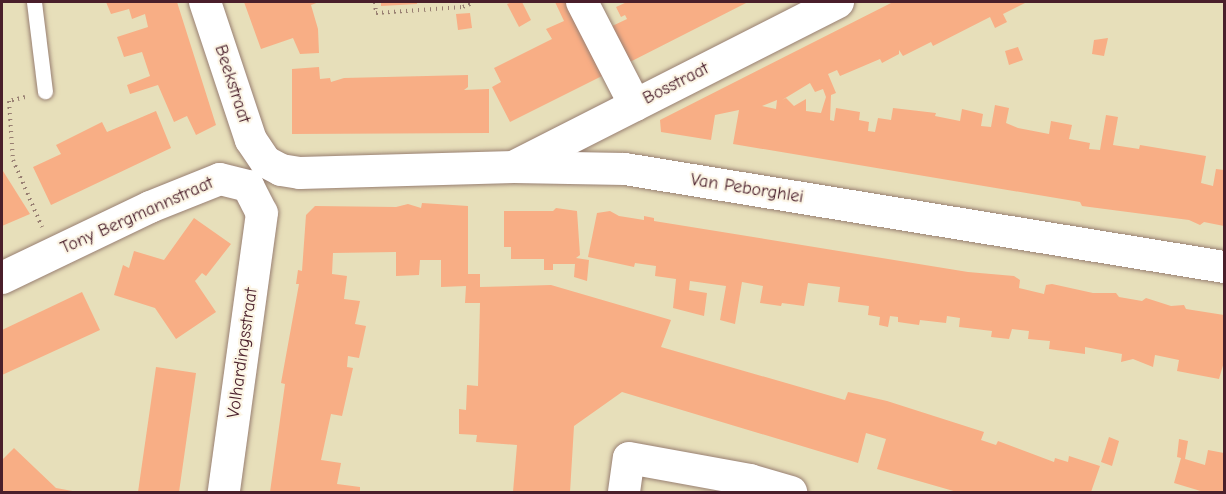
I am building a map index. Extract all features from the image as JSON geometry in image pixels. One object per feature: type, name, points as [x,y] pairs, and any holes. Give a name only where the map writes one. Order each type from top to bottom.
[{"type":"street","name":"Beekstraat","points":[[206,2],[250,140],[266,162]]},
{"type":"street","points":[[582,2],[635,105]]},
{"type":"street","name":"Bosstraat","points":[[514,167],[838,2]]},
{"type":"street","name":"Van Peborghlei","points":[[266,162],[281,170],[300,173],[514,167],[625,169],[1224,267]]},
{"type":"street","name":"Tony Bergmannstraat","points":[[2,278],[220,179],[248,186],[262,213]]},
{"type":"street","name":"Volhardingsstraat","points":[[224,492],[262,213]]},
{"type":"street","points":[[624,492],[629,458],[750,480],[791,492]]},
{"type":"lane","points":[[34,2],[45,91]]},
{"type":"path","points":[[375,2],[376,13],[463,7],[474,2]]},
{"type":"path","points":[[45,91],[9,101],[13,160],[53,253]]},
{"type":"building","points":[[106,2],[177,2],[216,125],[196,135],[187,116],[174,122],[158,85],[130,94],[127,85],[150,76],[142,52],[124,57],[117,37],[148,27],[145,14],[132,19],[129,9],[111,14]]},
{"type":"building","points":[[244,2],[319,2],[311,5],[318,29],[319,53],[300,54],[293,38],[261,49]]},
{"type":"building","points":[[381,2],[417,2],[417,4],[381,6]]},
{"type":"building","points":[[522,2],[531,20],[519,27],[507,4]]},
{"type":"building","points":[[555,2],[569,2],[606,74],[510,122],[492,87],[501,82],[494,68],[552,39],[546,29],[564,21]]},
{"type":"building","points":[[627,2],[748,2],[624,65],[606,29],[627,19],[625,15],[621,17],[616,7]]},
{"type":"building","points":[[893,2],[1027,2],[1003,14],[1007,22],[995,28],[990,17],[933,46],[931,42],[903,56],[899,50],[899,54],[882,63],[880,59],[840,76],[837,70],[828,74],[836,93],[831,95],[830,120],[834,121],[836,108],[860,112],[859,120],[869,122],[868,131],[875,132],[878,118],[891,120],[893,108],[936,113],[935,116],[960,121],[962,109],[983,114],[981,126],[991,127],[995,105],[1009,108],[1006,123],[1018,128],[1049,134],[1051,121],[1072,125],[1069,139],[1090,143],[1089,149],[1100,150],[1106,115],[1118,117],[1113,145],[1139,149],[1140,145],[1206,156],[1201,183],[1213,186],[1216,169],[1224,170],[1224,226],[1204,222],[1200,225],[1189,220],[1082,206],[1080,202],[733,144],[739,110],[715,115],[711,140],[661,132],[660,120]],"holes":[[[810,83],[815,92],[823,89],[826,97],[821,113],[806,111],[806,99],[794,106],[786,98],[782,100]],[[777,100],[776,109],[762,106]]]},
{"type":"building","points":[[470,13],[472,28],[458,30],[456,14]]},
{"type":"building","points":[[1108,38],[1104,56],[1092,54],[1094,40]]},
{"type":"building","points":[[1018,47],[1023,60],[1009,65],[1005,51]]},
{"type":"building","points":[[319,67],[320,79],[330,78],[331,82],[344,78],[468,75],[468,87],[464,90],[489,89],[489,133],[292,134],[292,69]]},
{"type":"building","points":[[156,111],[171,148],[51,205],[33,167],[61,154],[56,145],[102,122],[107,132]]},
{"type":"building","points":[[2,172],[30,214],[2,226]]},
{"type":"building","points":[[422,203],[468,206],[468,274],[480,274],[480,287],[551,285],[671,320],[661,347],[845,400],[848,392],[887,401],[984,432],[981,440],[996,445],[998,441],[1054,462],[1055,458],[1068,462],[1069,456],[1100,466],[1091,492],[957,492],[877,469],[886,439],[866,433],[858,463],[622,392],[574,426],[570,492],[513,492],[517,445],[476,442],[477,435],[459,434],[459,409],[466,410],[467,385],[478,386],[480,303],[465,303],[466,286],[441,287],[441,260],[420,260],[419,275],[396,276],[396,252],[333,253],[332,274],[347,276],[344,299],[360,301],[355,324],[366,326],[359,358],[348,356],[347,367],[353,368],[342,416],[331,414],[321,460],[341,463],[337,484],[360,487],[360,492],[270,492],[285,384],[281,383],[299,284],[296,284],[298,270],[302,271],[306,215],[315,206],[396,207],[408,204],[421,208]]},
{"type":"building","points":[[556,208],[577,211],[580,255],[576,258],[589,260],[587,281],[574,277],[575,264],[553,264],[553,270],[544,270],[544,259],[511,259],[511,247],[504,247],[504,211],[553,211]]},
{"type":"building","points":[[610,211],[619,216],[644,220],[644,216],[654,218],[654,221],[968,272],[1014,276],[1020,280],[1019,288],[1044,294],[1046,285],[1052,284],[1093,293],[1116,293],[1119,297],[1142,301],[1146,298],[1171,306],[1184,305],[1186,309],[1224,315],[1224,362],[1219,379],[1177,371],[1179,360],[1155,355],[1153,367],[1133,359],[1121,362],[1122,354],[1085,347],[1085,354],[1049,349],[1050,341],[1028,339],[1029,331],[1012,329],[1009,339],[991,337],[992,331],[959,327],[960,318],[947,316],[946,323],[920,320],[919,325],[898,322],[898,317],[890,316],[888,327],[879,325],[880,317],[868,315],[869,306],[838,302],[840,287],[808,283],[804,306],[782,303],[781,306],[760,303],[763,286],[742,282],[735,324],[720,320],[726,286],[690,281],[689,290],[707,293],[704,316],[673,308],[676,279],[655,276],[656,266],[635,263],[634,267],[588,257],[597,213]]},
{"type":"building","points":[[194,218],[231,244],[206,276],[202,273],[195,281],[216,312],[176,339],[155,308],[114,295],[123,265],[129,268],[134,251],[164,260]]},
{"type":"building","points":[[82,292],[100,330],[2,375],[2,330]]},
{"type":"building","points":[[156,367],[196,373],[179,492],[138,492]]},
{"type":"building","points":[[1109,437],[1119,441],[1112,466],[1101,462]]},
{"type":"building","points":[[1179,439],[1188,441],[1185,459],[1205,465],[1208,450],[1224,453],[1224,492],[1204,492],[1174,483],[1181,458],[1177,457]]},
{"type":"building","points":[[14,448],[56,488],[78,492],[2,492],[2,460]]}]
